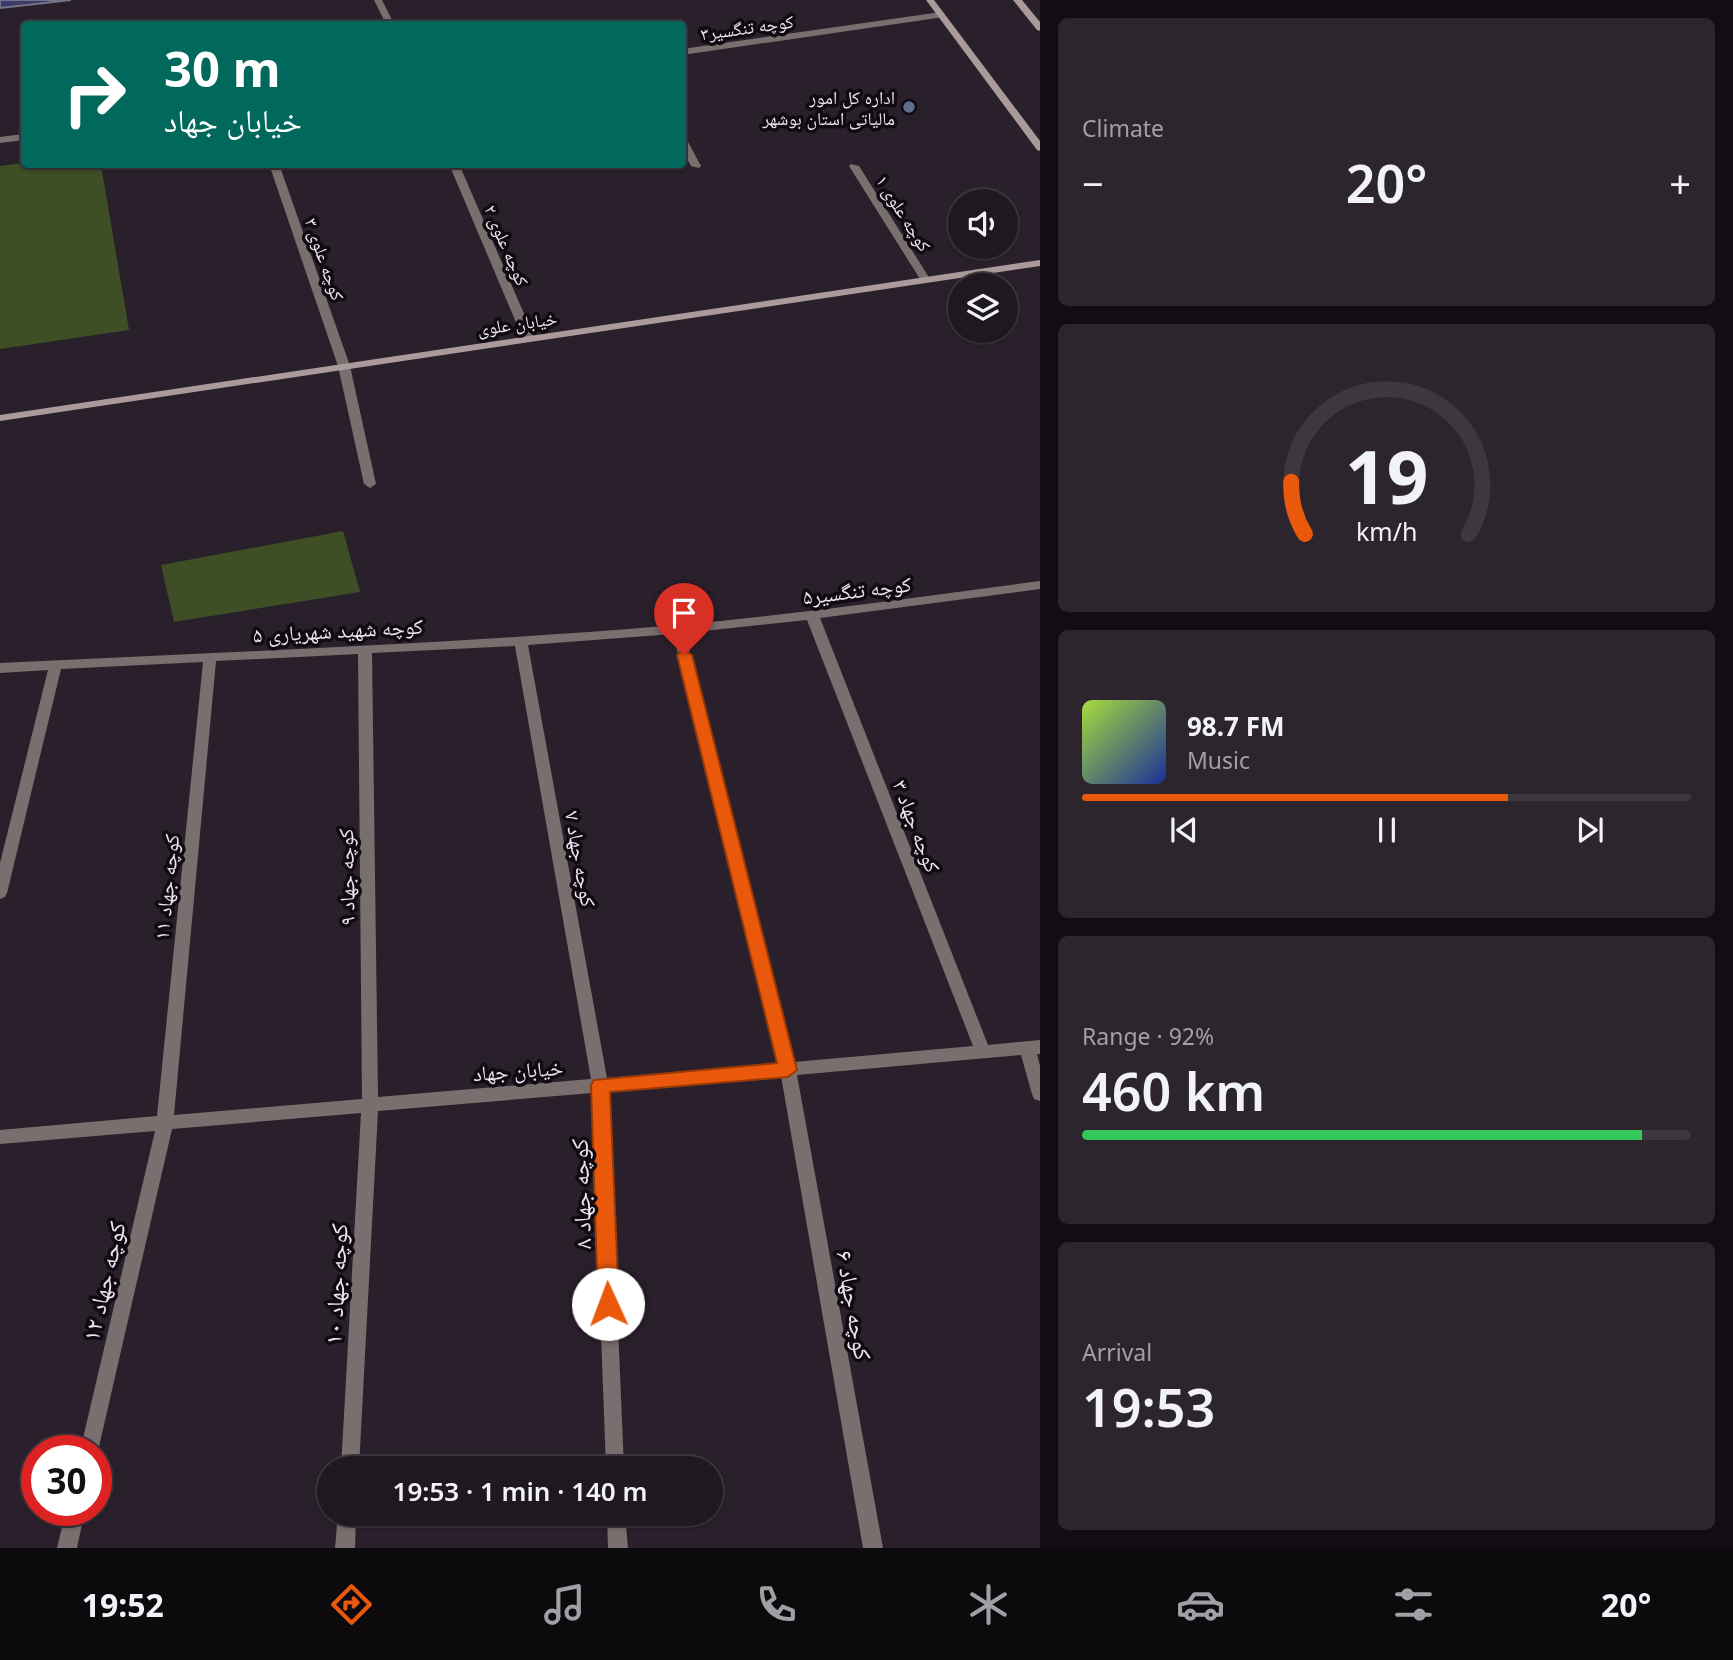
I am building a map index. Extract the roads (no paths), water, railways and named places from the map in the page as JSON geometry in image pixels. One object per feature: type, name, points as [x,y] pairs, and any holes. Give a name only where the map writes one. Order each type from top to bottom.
[{"type":"street","points":[[378,0],[388,21]]},
{"type":"street","points":[[930,0],[1040,148]]},
{"type":"street","points":[[1017,0],[1040,28]]},
{"type":"street","name":"کوچه تنگسیر۳","points":[[686,51],[941,15]]},
{"type":"street","points":[[0,140],[21,138]]},
{"type":"street","points":[[686,147],[696,166]]},
{"type":"street","name":"کوچه علوی ۱","points":[[854,166],[925,279]]},
{"type":"street","name":"کوچه علوی ۳","points":[[275,168],[344,366],[370,484]]},
{"type":"street","name":"کوچه علوی ۲","points":[[456,168],[529,339]]},
{"type":"street","name":"خیابان علوی","points":[[0,418],[1040,263]]},
{"type":"street","name":"کوچه تنگسیر۵","points":[[678,629],[812,615],[1040,585]]},
{"type":"street","name":"کوچه جهاد ۳","points":[[812,615],[983,1052]]},
{"type":"street","name":"کوچه شهید شهریاری ۵","points":[[0,668],[365,650],[678,629]]},
{"type":"street","name":"کوچه جهاد ۶","points":[[678,629],[788,1070],[873,1548]]},
{"type":"street","name":"کوچه جهاد ۷","points":[[521,641],[600,1085]]},
{"type":"street","name":"کوچه جهاد ۹","points":[[365,650],[370,1103]]},
{"type":"street","name":"کوچه جهاد ۱۱","points":[[164,1122],[210,657]]},
{"type":"street","points":[[0,893],[55,667]]},
{"type":"street","points":[[1034,1047],[1040,1094]]},
{"type":"street","name":"خیابان جهاد","points":[[0,1137],[1034,1047]]},
{"type":"street","name":"کوچه جهاد ۸","points":[[600,1085],[615,1456]]},
{"type":"street","name":"کوچه جهاد ۱۰","points":[[350,1456],[370,1103]]},
{"type":"street","name":"کوچه جهاد ۱۲","points":[[93,1435],[164,1122]]},
{"type":"street","points":[[67,1548],[72,1526]]},
{"type":"street","points":[[345,1548],[346,1526]]},
{"type":"street","points":[[617,1526],[618,1548]]},
{"type":"place","name":"اداره کل امور مالیاتی استان بوشهر","points":[[909,107]]}]
